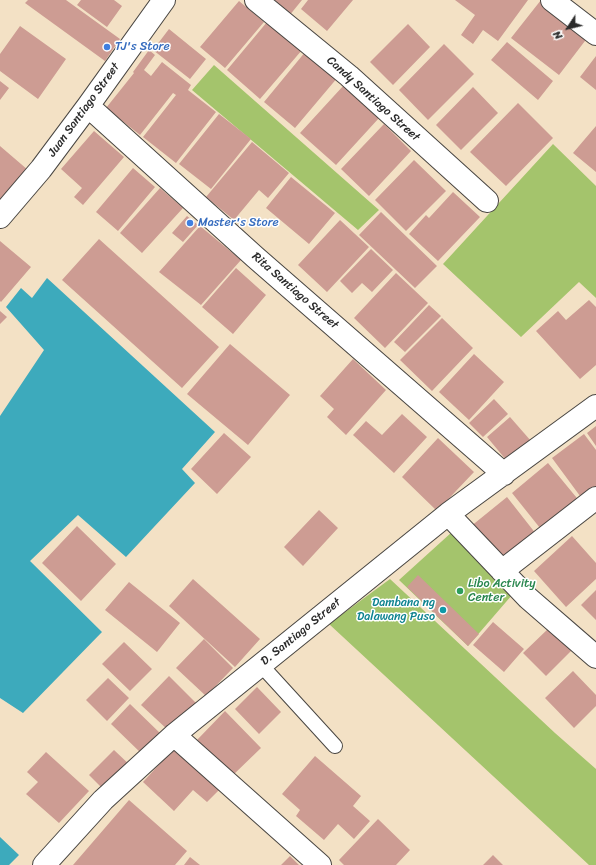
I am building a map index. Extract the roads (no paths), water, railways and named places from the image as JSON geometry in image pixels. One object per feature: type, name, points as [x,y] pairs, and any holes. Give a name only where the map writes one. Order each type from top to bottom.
[{"type":"street","name":"Juan Santiago Street","points":[[0,217],[41,169],[164,0]]},
{"type":"street","name":"Candy Santiago Street","points":[[256,0],[349,76],[487,201]]},
{"type":"street","points":[[552,0],[596,34]]},
{"type":"street","name":"Rita Santiago Street","points":[[88,106],[255,257],[504,474]]},
{"type":"street","name":"D. Santiago Street","points":[[44,865],[103,800],[174,735],[448,514],[596,406]]},
{"type":"street","points":[[502,572],[596,498]]},
{"type":"street","points":[[448,514],[528,598],[596,657]]},
{"type":"street","points":[[174,735],[320,865]]},
{"type":"lane","points":[[261,665],[335,746]]},
{"type":"water","points":[[47,278],[215,432],[182,469],[195,483],[126,557],[78,515],[30,561],[102,632],[23,713],[0,698],[0,416],[44,350],[6,307],[21,288],[32,298]]},
{"type":"water","points":[[0,837],[19,855],[9,865],[0,865]]},
{"type":"place","name":"TJ's Store","points":[[107,47]]},
{"type":"place","name":"Master's Store","points":[[190,223]]},
{"type":"place","name":"Libo Activity Center","points":[[460,591]]},
{"type":"place","name":"Dambana ng Dalawang Puso","points":[[443,610]]}]
